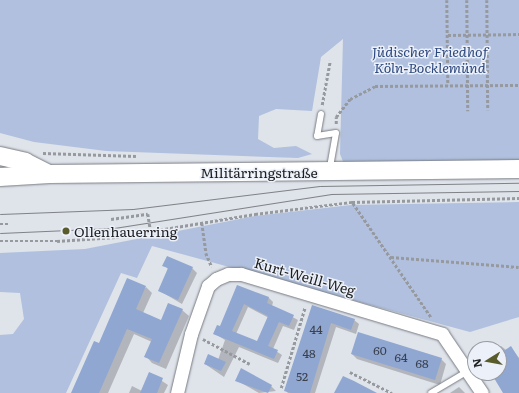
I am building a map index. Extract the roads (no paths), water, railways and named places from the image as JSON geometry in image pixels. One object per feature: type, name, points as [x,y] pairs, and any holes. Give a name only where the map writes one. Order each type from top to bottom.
[{"type":"main road","points":[[0,156],[25,162],[50,174]]},
{"type":"main road","name":"Militärringstraße","points":[[0,177],[50,174],[519,169]]},
{"type":"street","name":"Kurt-Weill-Weg","points":[[177,393],[191,334],[208,286],[216,279],[228,274],[241,274],[309,293],[442,334],[467,370]]},
{"type":"street","points":[[474,381],[482,393]]},
{"type":"lane","points":[[321,114],[317,136],[336,133],[329,172]]},
{"type":"lane","points":[[431,393],[467,372]]},
{"type":"tram line","points":[[0,214],[133,209],[320,186],[519,183]]},
{"type":"tram line","points":[[0,233],[114,228],[331,194],[519,191]]},
{"type":"place","name":"Ollenhauerring","points":[[66,231]]},
{"type":"park label","name":"Jüdischer Friedhof Köln-Bocklemünd","points":[[430,60]]}]
